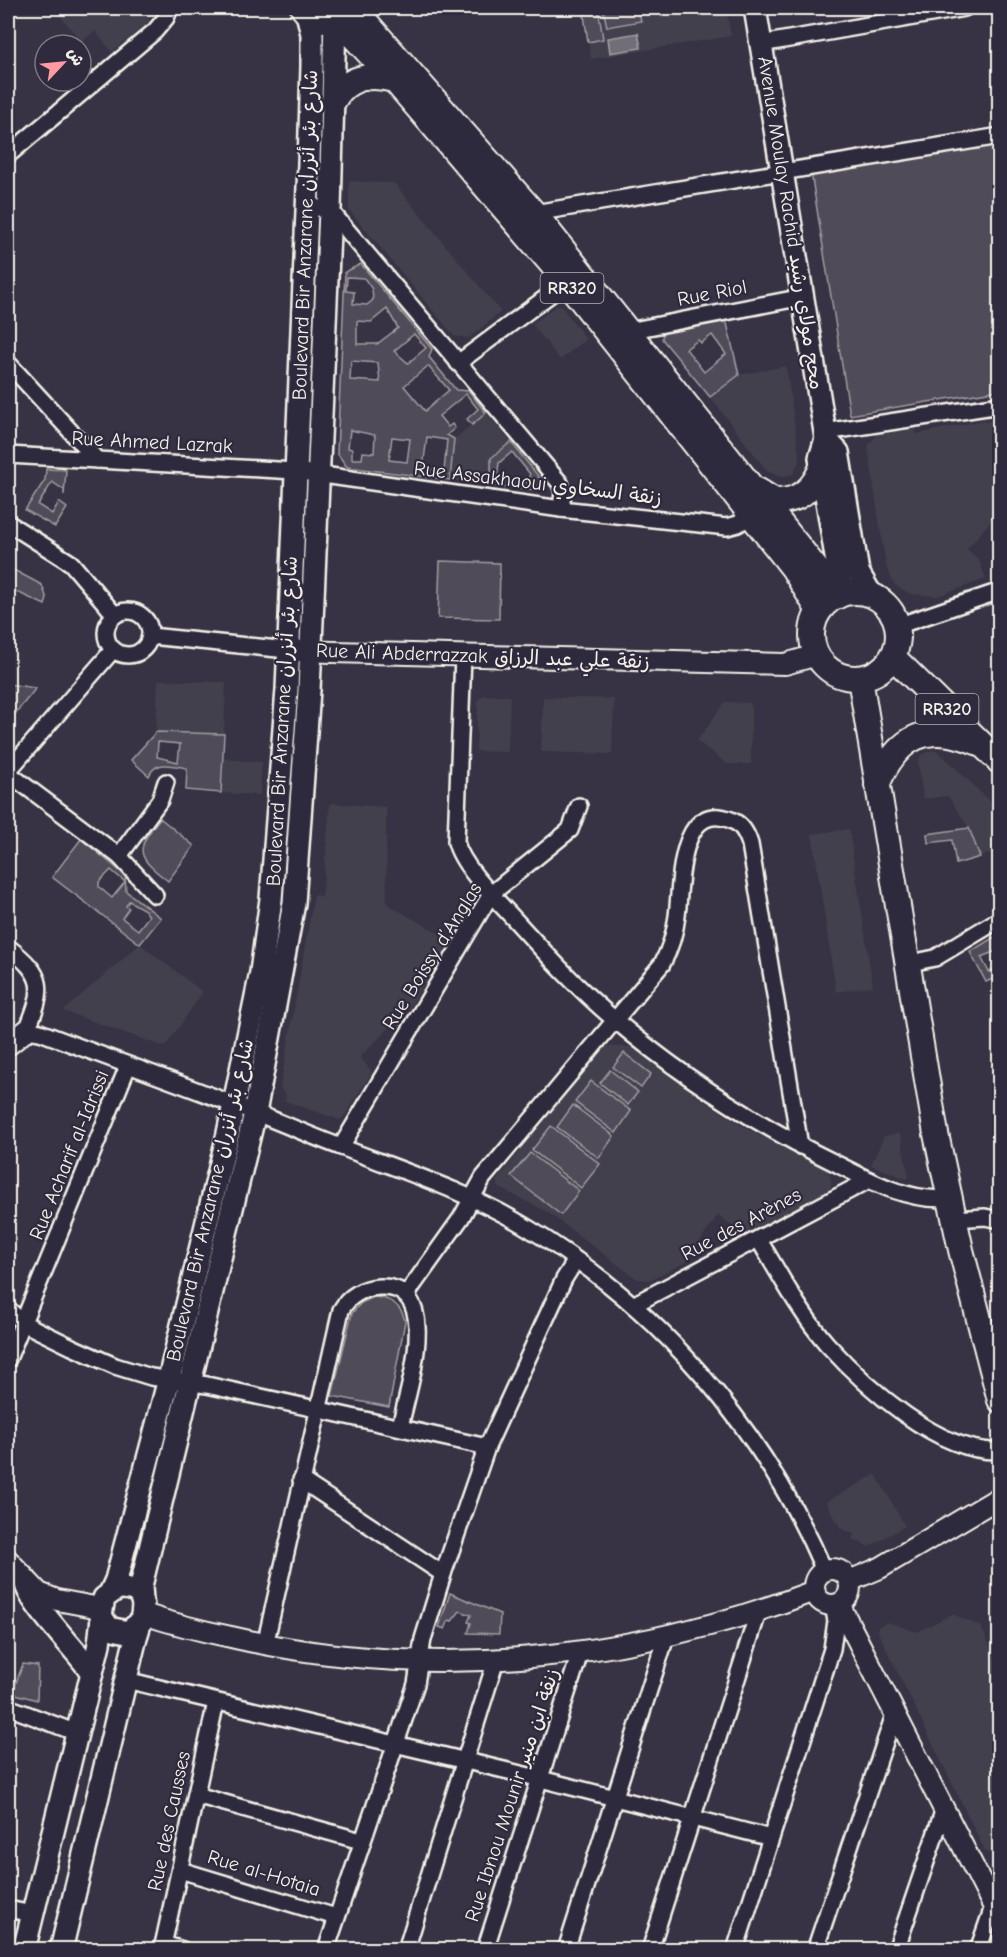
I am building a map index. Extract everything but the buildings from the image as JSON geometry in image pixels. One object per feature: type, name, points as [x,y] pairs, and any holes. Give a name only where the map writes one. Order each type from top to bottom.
[{"type":"main road","name":"Avenue Moulay Rachid محج مولاي رشيد","points":[[755,8],[826,435],[820,458],[840,595]]},
{"type":"main road","points":[[304,9],[319,19],[345,13]]},
{"type":"main road","name":"Boulevard Bir Anzarane شارع بئر أنزران","points":[[24,1950],[101,1635],[104,1606],[116,1580],[169,1379],[234,1104],[261,972],[270,908],[283,768],[312,66],[312,34],[304,9]]},
{"type":"main road","name":"Boulevard Bir Anzarane شارع بئر أنزران","points":[[61,1950],[142,1612],[141,1586],[255,1113],[287,952],[295,896],[310,651],[334,100],[345,13]]},
{"type":"main road","name":"RR320","points":[[345,13],[394,80],[567,282],[804,584],[819,611]]},
{"type":"main road","name":"RR320","points":[[345,13],[365,21],[534,213],[840,595]]},
{"type":"main road","points":[[334,100],[342,87],[354,80],[375,76],[394,80]]},
{"type":"main road","name":"Avenue Moulay Rachid محج مولاي رشيد","points":[[826,435],[838,452],[858,572],[872,596]]},
{"type":"main road","points":[[753,487],[770,500],[790,500],[812,486],[822,467]]},
{"type":"main road","points":[[855,592],[872,596],[887,607],[897,626],[898,641],[893,657],[878,672],[860,678],[834,673],[817,655],[812,635],[819,611],[840,595],[855,592]]},
{"type":"main road","name":"RR320","points":[[893,657],[999,762]]},
{"type":"main road","points":[[860,678],[906,964],[952,1209],[999,1400]]},
{"type":"main road","points":[[877,785],[896,751],[919,736],[939,731],[980,743]]},
{"type":"main road","points":[[25,1579],[26,1589],[34,1601],[80,1655],[92,1673]]},
{"type":"main road","points":[[128,1589],[142,1612],[134,1629],[120,1632],[109,1628],[104,1606],[128,1589]]},
{"type":"street","points":[[8,155],[155,31],[166,18],[170,8]]},
{"type":"street","points":[[761,44],[965,8]]},
{"type":"street","points":[[534,213],[999,136]]},
{"type":"street","points":[[307,206],[330,210],[560,483],[563,492],[561,509]]},
{"type":"street","points":[[458,363],[567,282]]},
{"type":"street","name":"Rue Riol","points":[[628,331],[803,297]]},
{"type":"street","points":[[8,363],[97,460]]},
{"type":"street","points":[[826,435],[999,405]]},
{"type":"street","name":"Rue Ahmed Lazrak","points":[[8,455],[295,471],[318,476]]},
{"type":"street","name":"Rue Assakhaoui زنقة السخاوي","points":[[318,476],[561,509],[727,526],[738,524],[750,516]]},
{"type":"street","points":[[8,523],[71,563],[115,615]]},
{"type":"street","points":[[897,626],[999,591]]},
{"type":"street","points":[[124,611],[138,614],[148,625],[150,636],[146,646],[135,654],[123,655],[113,650],[107,642],[106,630],[115,615],[124,611]]},
{"type":"street","name":"Rue Ali Abderrazzak زنقة علي عبد الرزاق","points":[[150,636],[288,650],[463,656],[785,664],[817,655]]},
{"type":"street","points":[[113,650],[8,772],[119,856],[155,895]]},
{"type":"street","points":[[463,656],[456,842],[459,852],[491,894],[614,1020],[708,1091],[800,1146],[869,1180],[952,1209],[999,1220]]},
{"type":"street","points":[[119,856],[160,800],[166,782]]},
{"type":"street","name":"Rue Boissy d’Anglas","points":[[341,1147],[491,894],[570,830],[579,806]]},
{"type":"street","points":[[406,1295],[461,1218],[483,1178],[659,968],[671,945],[688,839],[706,820],[719,818],[734,820],[745,831],[750,844],[800,1146]]},
{"type":"street","points":[[906,964],[935,958],[999,919]]},
{"type":"street","points":[[8,947],[31,966],[39,982],[37,1007],[27,1030],[8,1045]]},
{"type":"street","points":[[27,1030],[40,1032],[234,1104],[471,1198],[522,1224],[576,1260],[633,1305],[706,1380],[748,1433],[797,1510],[824,1570]]},
{"type":"street","name":"Rue Acharif al-Idrissi","points":[[8,1359],[128,1066]]},
{"type":"street","name":"Rue des Arènes","points":[[633,1305],[869,1180]]},
{"type":"street","points":[[759,1240],[807,1317],[827,1343],[863,1379],[897,1408],[940,1435],[980,1450],[999,1450]]},
{"type":"street","points":[[326,1950],[416,1684],[423,1640],[487,1447],[564,1279],[576,1260]]},
{"type":"street","points":[[265,1645],[341,1310],[357,1293],[373,1288],[393,1288],[406,1295],[416,1315],[418,1341],[400,1427]]},
{"type":"street","points":[[8,1309],[23,1323],[115,1366],[151,1377],[190,1382],[317,1408],[487,1447]]},
{"type":"street","points":[[301,1480],[443,1574]]},
{"type":"street","points":[[849,1581],[880,1568],[999,1497]]},
{"type":"street","points":[[8,1560],[37,1591],[47,1597],[104,1606]]},
{"type":"street","points":[[836,1605],[848,1595],[849,1581],[840,1570],[824,1570],[815,1579],[814,1591],[820,1601],[836,1605],[895,1712],[996,1913],[978,1950]]},
{"type":"street","points":[[142,1612],[167,1623],[265,1645],[309,1653],[420,1663],[580,1653],[666,1637],[758,1612],[814,1591]]},
{"type":"street","points":[[735,1950],[832,1649],[836,1605]]},
{"type":"street","points":[[651,1950],[758,1612]]},
{"type":"street","points":[[566,1950],[666,1637]]},
{"type":"street","name":"Rue Ibnou Mounir زنقة ابن منير","points":[[485,1950],[580,1653]]},
{"type":"street","points":[[406,1950],[496,1660]]},
{"type":"street","points":[[126,1680],[540,1778],[771,1838]]},
{"type":"street","name":"Rue des Causses","points":[[162,1947],[216,1702]]},
{"type":"street","points":[[8,1707],[78,1733]]},
{"type":"street","points":[[815,1950],[895,1712]]},
{"type":"street","points":[[196,1795],[361,1841]]},
{"type":"street","points":[[896,1950],[944,1809]]},
{"type":"street","name":"Rue al-Hotaia","points":[[180,1870],[336,1917]]},
{"type":"street","points":[[8,1909],[32,1914]]},
{"type":"street","points":[[162,1947],[183,1950]]},
{"type":"shaded area","points":[[53,8],[143,9],[150,21],[112,52],[95,31],[74,33]]},
{"type":"shaded area","points":[[583,8],[726,8],[731,36],[591,59]]},
{"type":"shaded area","points":[[583,8],[598,8],[603,39],[588,42]]},
{"type":"shaded area","points":[[603,8],[638,8],[641,21],[607,27]]},
{"type":"shaded area","points":[[638,33],[641,48],[610,53],[608,38]]},
{"type":"shaded area","points":[[999,141],[999,390],[850,415],[811,172]]},
{"type":"shaded area","points":[[349,181],[394,183],[501,312],[469,338],[454,336],[349,210]]},
{"type":"shaded area","points":[[361,264],[432,349],[429,357],[456,390],[469,391],[486,413],[472,425],[467,419],[478,409],[466,394],[439,416],[448,427],[452,424],[455,428],[447,435],[454,439],[450,480],[347,467],[337,453],[345,272]],"holes":[[[347,277],[364,278],[372,289],[373,300],[367,305],[353,304],[354,292],[346,291]],[[387,309],[398,328],[377,344],[357,344],[357,321],[371,322]],[[414,334],[426,348],[408,363],[394,351]],[[351,361],[378,363],[380,382],[350,380]],[[428,366],[449,390],[425,411],[404,386]],[[350,430],[375,435],[374,453],[363,452],[362,459],[352,459],[352,449],[348,448]],[[392,437],[410,439],[407,462],[389,460]],[[427,437],[447,440],[444,471],[423,468]]]},
{"type":"shaded area","points":[[556,306],[561,306],[586,339],[560,360],[532,324]]},
{"type":"shaded area","points":[[726,319],[739,375],[710,397],[662,339],[663,331]],"holes":[[[712,335],[726,354],[704,372],[686,349],[698,340],[701,343]]]},
{"type":"shaded area","points":[[786,366],[800,460],[793,474],[780,477],[767,471],[710,397],[739,375]]},
{"type":"shaded area","points":[[486,413],[511,442],[491,459],[491,485],[450,480],[454,439]]},
{"type":"shaded area","points":[[984,420],[985,422],[999,420],[999,511],[967,549],[979,560],[986,579],[938,596],[910,594],[895,585],[886,567],[868,447],[877,435],[915,429],[917,434]]},
{"type":"shaded area","points":[[511,442],[542,481],[537,490],[491,485],[491,458]],"holes":[[[512,452],[530,474],[527,482],[497,479],[499,463]]]},
{"type":"shaded area","points":[[46,469],[66,470],[64,495],[64,490],[52,482],[38,505],[52,514],[59,502],[67,508],[55,527],[25,510],[45,480]]},
{"type":"shaded area","points":[[440,561],[500,563],[499,619],[438,618]]},
{"type":"shaded area","points":[[8,567],[42,585],[47,599],[45,605],[8,588]]},
{"type":"shaded area","points":[[158,680],[226,682],[224,734],[156,732]]},
{"type":"shaded area","points":[[8,684],[36,688],[15,714],[8,714]]},
{"type":"shaded area","points":[[484,695],[510,696],[508,752],[476,751],[478,699]]},
{"type":"shaded area","points":[[543,697],[614,699],[612,754],[541,752]]},
{"type":"shaded area","points":[[725,702],[751,703],[751,764],[727,764],[697,741]]},
{"type":"shaded area","points":[[156,732],[224,734],[221,793],[186,790],[187,768],[160,765],[149,776],[131,760]],"holes":[[[158,742],[180,744],[178,762],[157,757]]]},
{"type":"shaded area","points":[[932,750],[939,752],[999,810],[999,851],[980,857],[969,828],[948,796],[923,799],[918,763],[921,755]]},
{"type":"shaded area","points":[[223,759],[262,762],[260,795],[221,793]]},
{"type":"shaded area","points":[[330,803],[386,807],[387,904],[451,940],[410,1007],[360,1057],[372,1072],[340,1120],[285,1101],[286,1095],[280,1088],[314,895],[322,896]]},
{"type":"shaded area","points":[[160,818],[194,846],[168,881],[149,865],[142,852],[146,838]]},
{"type":"shaded area","points":[[969,828],[980,857],[956,864],[952,840],[928,843],[927,834]]},
{"type":"shaded area","points":[[849,829],[873,986],[836,992],[812,834]]},
{"type":"shaded area","points":[[81,839],[125,875],[126,891],[161,918],[140,944],[52,877]],"holes":[[[111,870],[125,882],[112,898],[99,887],[99,882]],[[129,901],[145,910],[149,916],[138,930],[122,918],[129,908],[126,906]]]},
{"type":"shaded area","points":[[999,936],[999,950],[981,957],[989,972],[999,967],[999,976],[986,982],[970,952]]},
{"type":"shaded area","points":[[140,944],[203,992],[165,1047],[63,1011]]},
{"type":"shaded area","points":[[602,1046],[632,1047],[701,1099],[746,1128],[827,1170],[831,1178],[831,1187],[827,1192],[743,1234],[718,1215],[686,1262],[650,1280],[637,1279],[547,1212],[498,1187],[496,1181]]},
{"type":"shaded area","points":[[624,1053],[651,1074],[641,1088],[613,1067]]},
{"type":"shaded area","points":[[610,1070],[638,1092],[628,1105],[600,1083]]},
{"type":"shaded area","points":[[591,1081],[631,1111],[616,1133],[575,1102]]},
{"type":"shaded area","points":[[573,1105],[614,1136],[599,1158],[557,1127]]},
{"type":"shaded area","points":[[551,1126],[600,1164],[581,1188],[532,1150]]},
{"type":"shaded area","points":[[900,1133],[909,1177],[907,1179],[871,1165],[884,1136]]},
{"type":"shaded area","points":[[530,1153],[579,1191],[561,1215],[511,1176]]},
{"type":"shaded area","points":[[374,1297],[394,1303],[401,1311],[405,1321],[389,1407],[332,1396],[352,1313],[361,1303]]},
{"type":"shaded area","points":[[876,1474],[905,1526],[869,1547],[852,1539],[854,1534],[841,1529],[826,1502]]},
{"type":"shaded area","points":[[450,1593],[500,1614],[499,1634],[468,1633],[471,1623],[468,1622],[471,1615],[460,1611],[452,1621],[449,1620],[445,1629],[439,1627]]},
{"type":"shaded area","points":[[952,1614],[981,1626],[999,1668],[999,1682],[992,1700],[999,1704],[1000,1851],[991,1854],[985,1851],[877,1630],[879,1626],[888,1622],[917,1632]]},
{"type":"shaded area","points":[[23,1664],[38,1666],[37,1700],[12,1693]]}]
